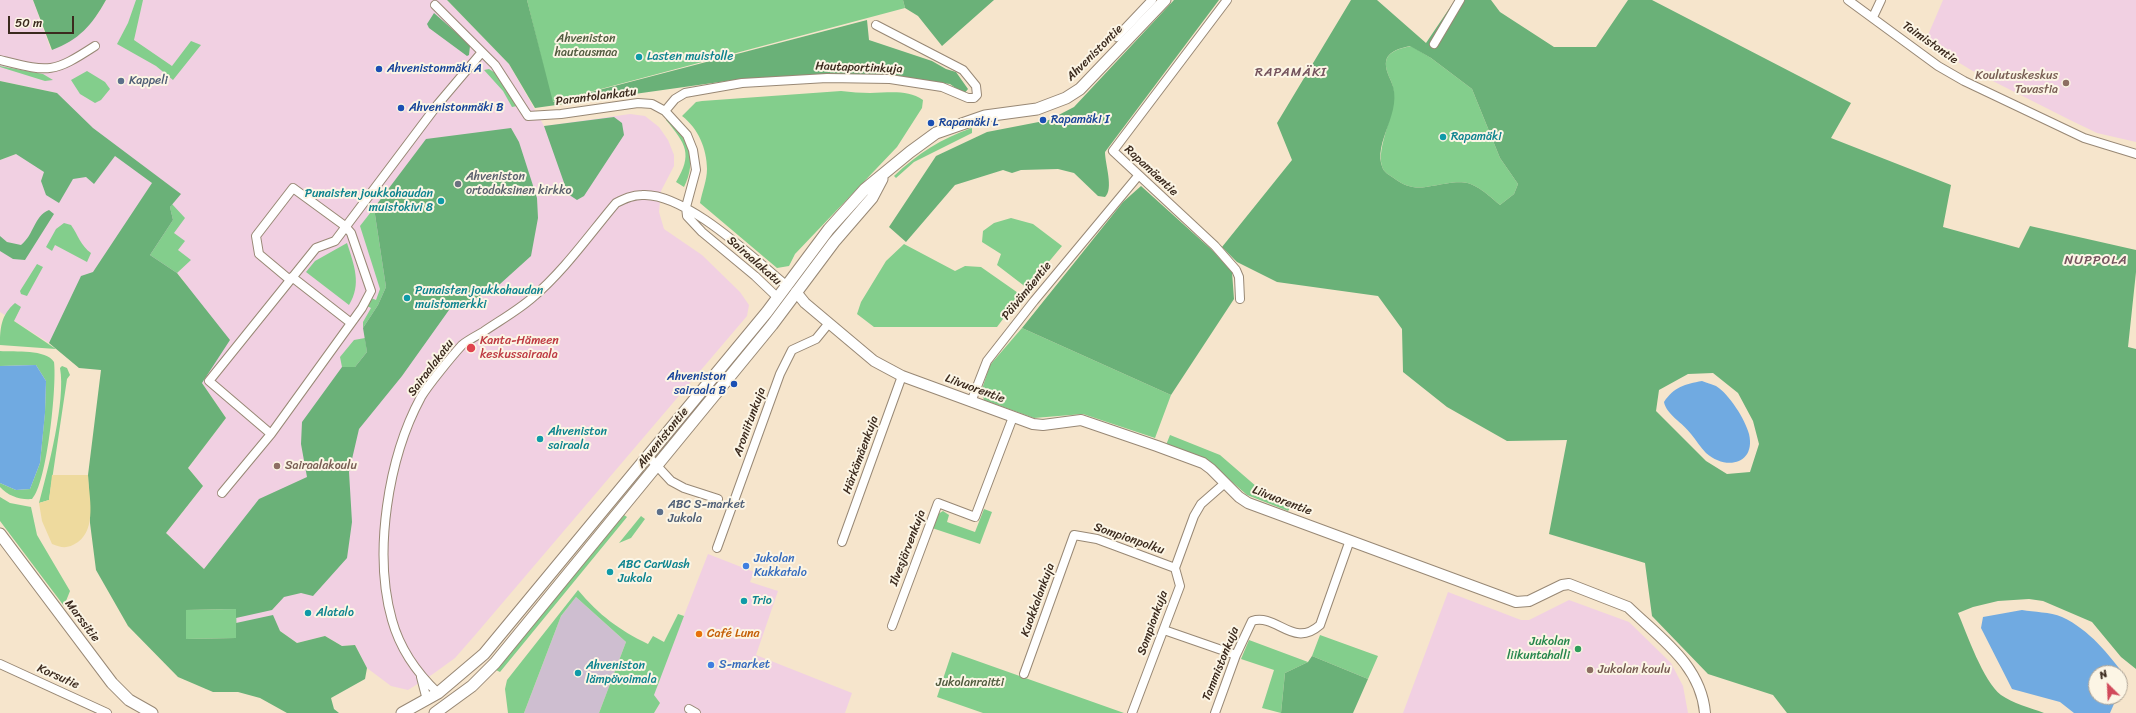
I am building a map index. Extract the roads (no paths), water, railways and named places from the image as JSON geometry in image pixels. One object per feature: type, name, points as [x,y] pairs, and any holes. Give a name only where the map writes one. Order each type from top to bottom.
[{"type":"main road","name":"Ahvenistontie","points":[[438,693],[484,654],[778,297],[829,229],[865,189],[936,133],[985,116],[1037,109],[1066,98],[1084,84],[1165,0]]},
{"type":"main road","name":"Ahvenistontie","points":[[450,709],[495,663],[658,465],[788,304],[834,242],[872,198],[884,175]]},
{"type":"main road","points":[[786,285],[796,292]]},
{"type":"main road","points":[[778,297],[788,304]]},
{"type":"main road","name":"Marssitie","points":[[0,534],[112,683],[129,700],[147,712]]},
{"type":"main road","points":[[402,713],[438,693],[450,709],[434,713],[427,700]]},
{"type":"street","points":[[1117,37],[1152,0]]},
{"type":"street","name":"Rapamäentie","points":[[1227,0],[1113,151],[1138,176],[1216,246],[1236,270],[1239,278],[1240,299]]},
{"type":"street","points":[[1434,44],[1460,0]]},
{"type":"street","name":"Taimistontie","points":[[1848,0],[1938,66],[1964,81],[2084,138],[2136,154]]},
{"type":"street","points":[[1873,17],[1881,0]]},
{"type":"street","points":[[271,434],[209,380],[316,248],[335,240],[438,104],[482,52],[435,5]]},
{"type":"street","name":"Hautaportinkuja","points":[[665,111],[675,98],[685,93],[742,83],[827,78],[890,79],[942,87],[968,98],[974,98],[977,96],[976,86],[963,70],[876,25]]},
{"type":"street","points":[[0,60],[40,69],[57,68],[95,46]]},
{"type":"street","name":"Parantolankatu","points":[[482,52],[495,65],[528,116],[561,114],[638,104],[652,104],[665,111]]},
{"type":"street","points":[[665,111],[687,134],[693,150],[696,170],[686,207]]},
{"type":"street","name":"Päivämäentie","points":[[971,402],[986,361],[1138,176]]},
{"type":"street","points":[[222,493],[271,434],[362,308],[371,291],[351,233],[345,226],[293,188],[256,236],[259,254],[351,323]]},
{"type":"street","name":"Sairaalakatu","points":[[421,676],[398,636],[392,620],[383,559],[384,532],[396,468],[411,419],[422,396],[463,344],[510,315],[547,285],[616,203],[628,197],[644,194],[686,207],[710,224],[786,285]]},
{"type":"street","name":"Sairaalakatu","points":[[686,207],[687,216],[694,225],[756,276],[778,297]]},
{"type":"street","name":"Liivuorentie","points":[[796,292],[805,303],[874,361],[902,376],[1038,425],[1076,420],[1086,421],[1203,463],[1248,503],[1516,602],[1529,602],[1562,585],[1568,584],[1580,587],[1628,607],[1684,660],[1694,676],[1703,697],[1705,713]]},
{"type":"street","points":[[788,304],[805,303]]},
{"type":"street","name":"Aroniitunkuja","points":[[717,548],[780,374],[792,350],[816,339],[829,323]]},
{"type":"street","name":"Härkämäenkuja","points":[[842,542],[902,376]]},
{"type":"street","name":"Ilvesjärvenkuja","points":[[892,626],[938,503],[975,517],[1013,417]]},
{"type":"street","points":[[647,455],[658,465],[671,481],[684,488],[718,498]]},
{"type":"street","points":[[1175,568],[1194,516],[1201,504],[1225,484]]},
{"type":"street","name":"Sompionpolku","points":[[1074,535],[1096,539],[1175,568]]},
{"type":"street","name":"Kuokkalankuja","points":[[1024,674],[1074,535]]},
{"type":"street","name":"Tammistonkuja","points":[[1215,713],[1236,655],[1252,621],[1259,619],[1300,635],[1311,633],[1320,625],[1350,540]]},
{"type":"street","name":"Sompionkuja","points":[[1132,713],[1180,586],[1179,577],[1175,568]]},
{"type":"street","points":[[1164,630],[1236,655]]},
{"type":"street","name":"Korsutie","points":[[0,664],[106,713]]},
{"type":"street","points":[[421,676],[438,693]]},
{"type":"street","points":[[421,676],[427,700]]},
{"type":"water","points":[[36,365],[46,381],[45,413],[40,463],[30,489],[16,490],[0,483],[0,366]]},
{"type":"water","points":[[1702,381],[1716,386],[1721,390],[1736,407],[1744,421],[1749,434],[1750,444],[1748,452],[1744,458],[1738,462],[1722,462],[1714,459],[1706,453],[1688,430],[1668,411],[1665,406],[1664,402],[1680,387],[1690,383]]},
{"type":"water","points":[[2022,610],[2057,615],[2072,622],[2098,643],[2116,665],[2088,665],[2088,705],[2114,705],[2110,713],[2074,713],[2060,702],[2012,689],[1981,628],[1983,617]]},
{"type":"place","name":"Lasten muistolle","points":[[639,57]]},
{"type":"place","name":"Ahvenistonmäki A","points":[[379,69]]},
{"type":"place","name":"Kappeli","points":[[121,81]]},
{"type":"place","name":"Koulutuskeskus Tavastia","points":[[2066,83]]},
{"type":"place","name":"Ahvenistonmäki B","points":[[401,108]]},
{"type":"place","name":"Rapamäki I","points":[[1043,120]]},
{"type":"place","name":"Rapamäki L","points":[[931,123]]},
{"type":"place","name":"Rapamäki","points":[[1443,137]]},
{"type":"place","name":"Ahveniston ortodoksinen kirkko","points":[[458,184]]},
{"type":"place","name":"Punaisten joukkohaudan muistokivi 8","points":[[441,201]]},
{"type":"place","name":"Punaisten joukkohaudan muistomerkki","points":[[407,298]]},
{"type":"place","name":"Kanta-Hämeen keskussairaala","points":[[471,348]]},
{"type":"place","name":"Ahveniston sairaala B","points":[[734,384]]},
{"type":"place","name":"Ahveniston sairaala","points":[[540,439]]},
{"type":"place","name":"Sairaalakoulu","points":[[277,466]]},
{"type":"place","name":"ABC S-market Jukola","points":[[660,512]]},
{"type":"place","name":"Jukolan Kukkatalo","points":[[746,566]]},
{"type":"place","name":"ABC CarWash Jukola","points":[[610,572]]},
{"type":"place","name":"Trio","points":[[744,601]]},
{"type":"place","name":"Alatalo","points":[[308,613]]},
{"type":"place","name":"Café Luna","points":[[699,634]]},
{"type":"place","name":"Jukolan liikuntahalli","points":[[1578,649]]},
{"type":"place","name":"S-market","points":[[711,665]]},
{"type":"place","name":"Jukolan koulu","points":[[1590,670]]},
{"type":"place","name":"Ahveniston lämpövoimala","points":[[578,673]]},
{"type":"district","name":"RAPAMÄKI","points":[[1291,73]]},
{"type":"district","name":"NUPPOLA","points":[[2096,261]]},
{"type":"park label","name":"Ahveniston hautausmaa","points":[[586,46]]},
{"type":"park label","name":"Jukolanraitti","points":[[970,683]]}]
